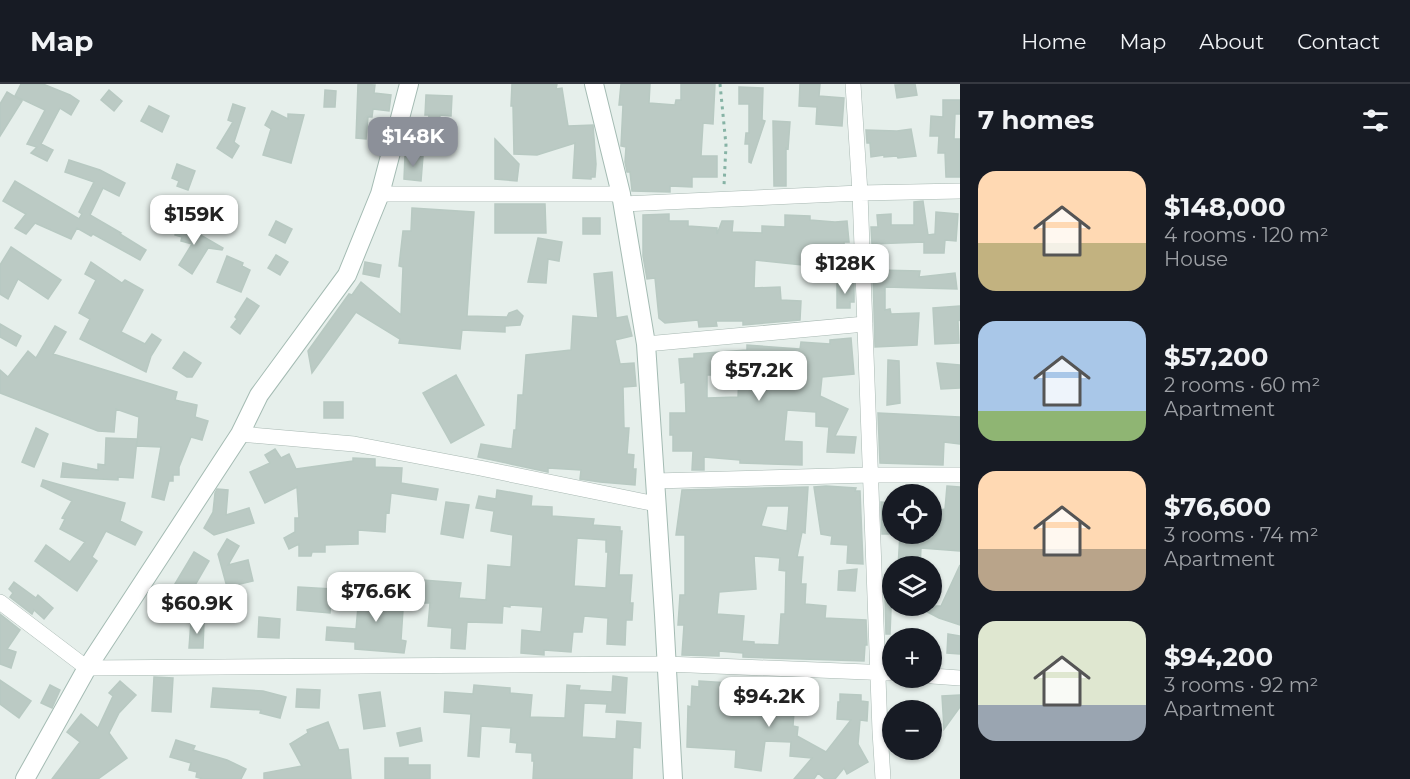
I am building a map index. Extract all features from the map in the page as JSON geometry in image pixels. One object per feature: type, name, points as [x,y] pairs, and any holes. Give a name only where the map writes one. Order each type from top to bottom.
[{"type":"street","points":[[25,779],[87,668],[240,434],[259,395],[347,275],[380,194],[409,84]]},
{"type":"street","points":[[594,84],[622,199],[646,344],[673,779]]},
{"type":"street","points":[[853,84],[860,193],[870,475],[882,633]]},
{"type":"street","points":[[380,194],[723,200],[860,193],[960,192]]},
{"type":"street","points":[[646,344],[865,324]]},
{"type":"street","points":[[240,434],[354,444],[656,504]]},
{"type":"street","points":[[655,481],[960,475]]},
{"type":"street","points":[[0,602],[87,668],[666,664],[882,673]]},
{"type":"street","points":[[942,677],[960,678]]},
{"type":"street","points":[[883,779],[885,688]]},
{"type":"path","points":[[720,84],[726,145],[723,200]]},
{"type":"building","points":[[21,84],[43,84],[79,101],[71,115],[60,108],[41,144],[53,150],[47,161],[31,153],[37,147],[27,144],[45,110],[15,96]]},
{"type":"building","points":[[358,84],[375,85],[374,93],[391,95],[389,111],[373,109],[372,117],[368,117],[366,139],[356,138]]},
{"type":"building","points":[[512,84],[557,84],[556,89],[562,88],[568,126],[593,125],[595,177],[591,179],[573,178],[575,143],[537,155],[514,154]]},
{"type":"building","points":[[621,84],[650,84],[649,103],[675,105],[676,100],[681,100],[681,84],[715,84],[713,124],[703,123],[701,156],[717,156],[717,177],[692,177],[692,187],[670,186],[670,192],[632,191],[630,172],[627,172],[625,162],[626,147],[621,146],[623,105],[619,105]]},
{"type":"building","points":[[800,84],[820,84],[819,96],[844,98],[842,126],[816,124],[817,107],[799,106]]},
{"type":"building","points":[[915,84],[917,95],[897,98],[895,85]]},
{"type":"building","points":[[739,87],[763,88],[762,120],[765,121],[751,163],[749,162],[749,144],[745,144],[746,133],[749,133],[749,104],[739,104]]},
{"type":"building","points":[[109,90],[122,101],[114,111],[101,100]]},
{"type":"building","points":[[325,90],[336,91],[335,107],[324,107]]},
{"type":"building","points":[[7,92],[22,101],[0,136],[0,104]]},
{"type":"building","points":[[426,95],[452,96],[451,116],[440,115],[438,144],[426,143],[429,115],[425,115]]},
{"type":"building","points":[[943,100],[960,100],[960,114],[955,114],[954,139],[960,139],[960,177],[946,177],[945,153],[938,153],[939,136],[930,136],[931,116],[943,117]]},
{"type":"building","points":[[233,104],[245,108],[234,142],[239,146],[232,158],[217,148],[233,122],[228,120]]},
{"type":"building","points":[[149,106],[169,116],[162,132],[141,121]]},
{"type":"building","points":[[272,111],[288,119],[288,114],[304,115],[291,163],[263,155],[271,129],[265,125]]},
{"type":"building","points":[[773,121],[790,122],[788,149],[786,148],[786,186],[774,186]]},
{"type":"building","points":[[911,129],[916,156],[871,157],[866,130]]},
{"type":"building","points":[[495,139],[519,164],[517,181],[495,179]]},
{"type":"building","points":[[405,155],[423,156],[421,181],[404,179]]},
{"type":"building","points":[[69,160],[100,170],[125,183],[119,196],[103,188],[90,215],[146,250],[140,260],[93,234],[91,236],[77,228],[71,239],[35,223],[26,234],[15,228],[26,214],[3,201],[15,181],[79,219],[82,214],[79,212],[94,182],[65,172]]},
{"type":"building","points":[[177,164],[195,171],[188,190],[177,186],[179,181],[172,178]]},
{"type":"building","points":[[923,201],[928,235],[935,234],[936,212],[958,214],[956,241],[945,240],[944,253],[924,253],[924,242],[872,244],[871,227],[878,227],[877,215],[891,214],[891,225],[914,225],[914,202]]},
{"type":"building","points":[[495,204],[545,204],[546,233],[495,233]]},
{"type":"building","points":[[412,208],[474,212],[467,316],[506,317],[506,319],[509,313],[517,310],[523,316],[520,325],[505,326],[505,332],[462,330],[460,349],[399,343],[400,339],[356,312],[312,373],[308,351],[349,294],[352,295],[361,282],[401,315],[403,267],[399,266],[403,231],[411,231]]},
{"type":"building","points":[[669,214],[669,221],[688,221],[688,226],[717,228],[717,234],[722,221],[733,221],[732,232],[762,233],[762,226],[785,227],[785,215],[810,216],[810,220],[847,221],[849,242],[844,242],[845,259],[802,261],[802,265],[755,260],[754,288],[780,287],[781,300],[801,301],[800,320],[743,325],[743,321],[716,321],[717,326],[699,327],[698,320],[665,323],[659,318],[655,278],[647,279],[643,256],[643,215]]},
{"type":"building","points":[[583,218],[600,218],[600,234],[583,234]]},
{"type":"building","points":[[276,221],[292,229],[285,243],[269,235]]},
{"type":"building","points":[[178,222],[199,227],[197,233],[223,248],[222,250],[208,248],[192,274],[179,265],[192,244],[181,241],[182,237],[175,235]]},
{"type":"building","points":[[538,238],[562,242],[559,261],[548,259],[546,283],[528,282]]},
{"type":"building","points":[[11,247],[61,280],[48,299],[18,279],[8,299],[0,294],[0,265]]},
{"type":"building","points":[[276,255],[288,262],[280,275],[268,268]]},
{"type":"building","points":[[227,256],[243,263],[242,266],[250,270],[241,292],[217,282]]},
{"type":"building","points":[[91,262],[122,283],[125,280],[143,290],[121,332],[145,344],[152,334],[161,340],[151,356],[146,372],[80,339],[90,319],[79,313],[96,280],[85,274]]},
{"type":"building","points":[[365,262],[381,265],[379,277],[363,274]]},
{"type":"building","points":[[878,270],[920,271],[919,277],[955,273],[957,289],[885,287],[885,310],[890,309],[891,314],[919,313],[917,345],[875,347],[873,274],[878,274]]},
{"type":"building","points":[[612,272],[616,318],[627,316],[632,336],[615,340],[620,364],[634,363],[636,386],[623,387],[624,428],[629,428],[627,454],[634,455],[635,485],[580,479],[581,470],[548,468],[548,472],[478,457],[481,444],[512,449],[514,430],[516,430],[518,395],[523,395],[526,355],[571,350],[573,316],[598,318],[594,274]]},
{"type":"building","points":[[854,283],[854,302],[850,302],[850,308],[837,308],[837,284]]},
{"type":"building","points":[[247,298],[259,306],[240,334],[231,327]]},
{"type":"building","points":[[960,306],[959,343],[935,344],[933,308]]},
{"type":"building","points":[[0,324],[21,336],[16,346],[0,337]]},
{"type":"building","points":[[55,326],[66,332],[53,354],[177,392],[175,400],[197,405],[195,417],[208,421],[202,440],[191,437],[179,467],[179,475],[173,475],[173,481],[169,481],[164,500],[152,497],[161,447],[137,446],[139,417],[116,409],[114,432],[98,431],[0,393],[0,370],[8,377],[28,351],[36,358]]},
{"type":"building","points":[[851,338],[854,374],[822,377],[820,396],[848,409],[835,436],[856,437],[854,453],[827,452],[829,427],[816,426],[816,412],[787,410],[784,441],[802,442],[802,465],[740,463],[740,460],[704,457],[704,470],[692,470],[693,451],[673,451],[670,413],[686,413],[685,382],[681,383],[679,359],[694,358],[694,354],[747,350],[747,345],[800,349],[801,342],[830,344],[830,340]],"holes":[[[707,375],[739,375],[738,397],[707,398]]]},
{"type":"building","points":[[184,352],[201,363],[192,377],[187,377],[173,368]]},
{"type":"building","points":[[888,360],[899,361],[900,403],[887,405]]},
{"type":"building","points":[[937,363],[960,365],[960,388],[941,389]]},
{"type":"building","points":[[456,375],[484,425],[451,443],[423,393]]},
{"type":"building","points":[[324,402],[343,402],[343,418],[324,418]]},
{"type":"building","points":[[878,413],[960,417],[960,444],[944,442],[943,465],[880,463]]},
{"type":"building","points":[[36,428],[48,434],[34,467],[22,462]]},
{"type":"building","points":[[106,438],[137,439],[133,478],[118,477],[118,480],[61,477],[63,463],[98,470],[98,464],[105,465]]},
{"type":"building","points":[[275,449],[281,458],[289,454],[296,469],[353,461],[353,458],[375,459],[375,467],[402,468],[401,483],[438,489],[436,500],[391,493],[389,513],[386,512],[385,532],[358,530],[358,544],[325,545],[325,552],[312,552],[311,556],[299,556],[299,544],[289,549],[284,538],[295,532],[295,518],[299,518],[297,487],[265,503],[250,472],[270,463],[265,455]]},
{"type":"building","points":[[43,480],[125,503],[120,521],[142,532],[135,545],[106,531],[92,557],[97,561],[77,591],[35,561],[46,545],[70,562],[85,542],[60,529],[65,519],[62,518],[72,501],[41,486]]},
{"type":"building","points":[[947,486],[960,487],[960,551],[921,548],[921,556],[899,556],[899,544],[942,544],[942,510],[945,509]]},
{"type":"building","points":[[808,487],[805,533],[802,532],[797,557],[803,557],[801,584],[806,584],[805,604],[826,606],[825,618],[866,620],[867,645],[865,645],[864,661],[743,657],[743,653],[719,651],[719,656],[682,655],[684,625],[678,625],[680,595],[685,595],[685,535],[676,535],[682,490]],"holes":[[[767,506],[789,506],[787,531],[761,526]],[[754,556],[780,558],[779,570],[786,571],[785,614],[781,614],[779,645],[742,641],[744,616],[717,614],[719,592],[756,589]]]},
{"type":"building","points":[[814,487],[856,488],[855,491],[860,491],[863,564],[847,563],[848,545],[831,544],[832,536],[821,534]]},
{"type":"building","points":[[217,489],[228,490],[226,515],[249,508],[254,523],[214,535],[204,528],[213,512]]},
{"type":"building","points":[[497,490],[532,496],[531,506],[552,507],[552,516],[594,519],[593,525],[620,527],[622,531],[619,575],[632,575],[630,603],[633,603],[632,620],[626,620],[625,645],[607,644],[608,618],[584,616],[582,632],[573,632],[571,652],[544,650],[544,655],[521,653],[522,630],[541,632],[543,607],[503,606],[502,623],[467,622],[465,649],[451,648],[452,628],[428,626],[430,603],[422,603],[423,580],[461,583],[459,598],[486,600],[488,565],[511,567],[513,535],[491,531],[494,511],[476,508],[479,496],[496,499]],"holes":[[[577,538],[606,540],[606,552],[608,552],[606,588],[574,586]]]},
{"type":"building","points":[[446,502],[469,505],[463,538],[441,534]]},
{"type":"building","points":[[227,539],[239,546],[228,565],[248,560],[253,581],[227,587],[218,554]]},
{"type":"building","points":[[194,552],[209,561],[187,599],[196,600],[193,618],[150,611],[154,592],[169,594]]},
{"type":"building","points":[[960,565],[960,625],[935,616],[942,616],[942,604]]},
{"type":"building","points":[[857,569],[855,591],[838,590],[839,571]]},
{"type":"building","points":[[375,578],[381,593],[404,595],[401,640],[406,641],[404,653],[355,649],[355,642],[326,640],[327,627],[356,629],[358,607],[373,608],[363,583]]},
{"type":"building","points":[[14,582],[36,598],[38,595],[53,608],[44,619],[34,610],[32,614],[10,597],[13,593],[9,589]]},
{"type":"building","points":[[298,587],[332,589],[330,613],[297,610]]},
{"type":"building","points":[[0,614],[20,630],[7,649],[16,652],[11,668],[0,664]]},
{"type":"building","points":[[886,616],[891,616],[890,628],[886,628]]},
{"type":"building","points":[[259,617],[280,619],[279,638],[258,637]]},
{"type":"building","points":[[191,621],[204,622],[203,648],[189,648]]},
{"type":"building","points":[[948,634],[960,636],[960,654],[947,653]]},
{"type":"building","points":[[613,676],[627,678],[625,713],[606,712],[607,704],[584,703],[582,737],[616,739],[617,721],[641,723],[640,748],[633,747],[632,779],[533,779],[532,753],[516,752],[517,743],[510,742],[511,728],[481,726],[479,757],[468,756],[471,714],[444,712],[445,692],[473,694],[474,685],[510,688],[510,693],[532,695],[530,717],[565,718],[567,685],[580,686],[579,690],[612,692]]},
{"type":"building","points":[[154,677],[173,678],[171,712],[152,711]]},
{"type":"building","points":[[0,680],[31,701],[19,718],[0,704]]},
{"type":"building","points":[[120,681],[136,695],[119,713],[109,733],[127,758],[98,779],[52,779],[80,742],[67,732],[81,714],[98,728],[113,696],[109,693]]},
{"type":"building","points":[[699,681],[761,685],[761,696],[795,698],[793,726],[798,727],[797,736],[826,752],[851,720],[837,719],[840,694],[861,695],[861,701],[868,702],[867,721],[860,720],[858,744],[868,762],[847,774],[844,768],[835,779],[825,779],[818,773],[814,779],[794,779],[812,758],[790,756],[791,742],[765,741],[761,771],[735,767],[736,750],[687,747],[688,706],[691,707],[692,686],[699,687]]},
{"type":"building","points":[[50,685],[60,690],[52,708],[41,703]]},
{"type":"building","points":[[213,688],[263,691],[286,697],[280,718],[260,713],[261,710],[211,707]]},
{"type":"building","points":[[297,689],[320,690],[319,708],[296,707]]},
{"type":"building","points":[[380,692],[385,726],[364,729],[359,695]]},
{"type":"building","points":[[960,695],[960,707],[944,729],[942,696]]},
{"type":"building","points":[[328,722],[339,750],[348,749],[351,779],[264,779],[264,773],[302,766],[290,744],[308,733],[307,730]]},
{"type":"building","points":[[420,728],[422,741],[400,746],[397,733]]},
{"type":"building","points":[[176,740],[195,746],[193,750],[227,760],[246,769],[241,779],[196,777],[197,772],[189,770],[191,763],[170,757]]},
{"type":"building","points":[[385,758],[408,758],[408,765],[430,765],[430,779],[385,779]]}]
